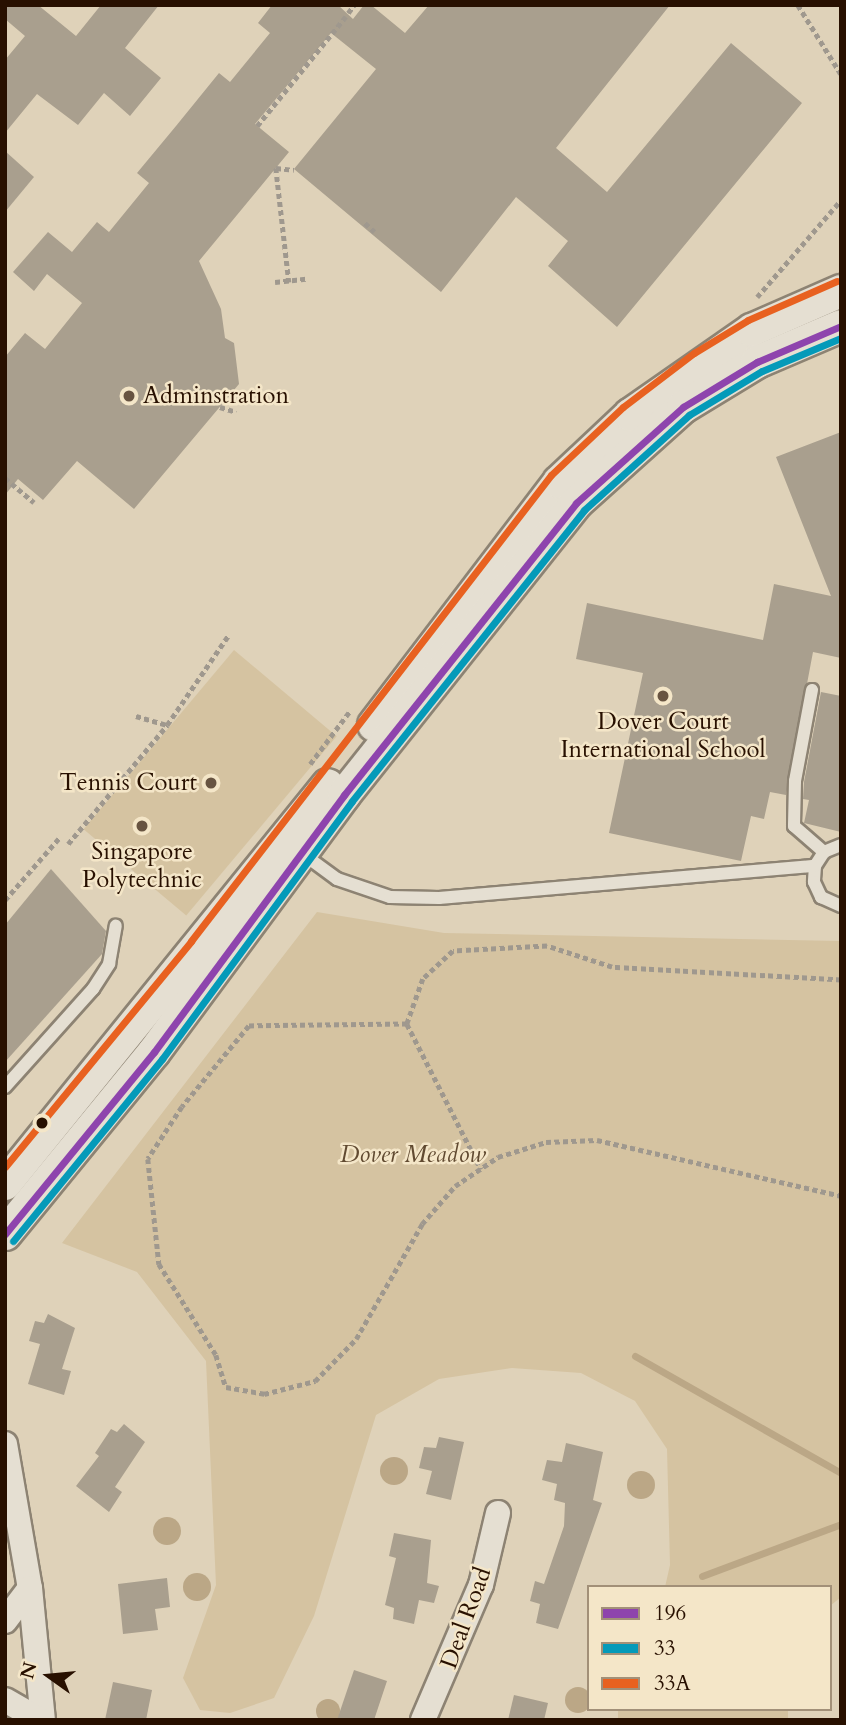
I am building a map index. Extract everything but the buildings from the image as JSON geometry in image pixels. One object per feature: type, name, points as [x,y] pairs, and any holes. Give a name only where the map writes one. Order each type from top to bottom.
[{"type":"street","points":[[5,1184],[299,821],[429,671],[630,415],[701,362],[752,330],[841,291]]},
{"type":"street","points":[[567,493],[683,407],[757,362],[841,326]]},
{"type":"street","points":[[5,1234],[155,1052],[303,854],[429,671]]},
{"type":"street","points":[[5,1444],[30,1588],[42,1720]]},
{"type":"street","name":"Deal Road","points":[[423,1720],[481,1585],[498,1513]]},
{"type":"street","points":[[5,1621],[30,1588]]},
{"type":"street","points":[[5,1700],[42,1720]]},
{"type":"lane","points":[[812,690],[795,781],[794,825],[824,852]]},
{"type":"lane","points":[[299,821],[303,854],[337,879],[390,897],[439,898],[815,866]]},
{"type":"lane","points":[[841,845],[824,852],[815,866],[814,882],[821,897],[841,906]]},
{"type":"lane","points":[[5,1087],[93,989],[109,964],[116,926]]},
{"type":"path","points":[[257,126],[354,5]]},
{"type":"path","points":[[797,5],[841,74]]},
{"type":"path","points":[[289,281],[276,168],[294,170]]},
{"type":"path","points":[[755,299],[841,200]]},
{"type":"path","points":[[365,223],[375,232]]},
{"type":"path","points":[[275,282],[306,279]]},
{"type":"path","points":[[220,407],[236,412]]},
{"type":"path","points":[[5,478],[34,502]]},
{"type":"path","points":[[68,844],[167,725],[228,636]]},
{"type":"path","points":[[308,766],[357,701]]},
{"type":"path","points":[[136,716],[167,725]]},
{"type":"path","points":[[5,900],[60,837]]},
{"type":"path","points":[[481,1169],[407,1024],[423,979],[453,951],[547,946],[612,967],[841,980]]},
{"type":"path","points":[[407,1024],[249,1026],[183,1107],[148,1159],[159,1264],[216,1354],[226,1387],[264,1394],[315,1381],[356,1339],[422,1224],[455,1186],[498,1157],[546,1142],[597,1140],[841,1196]]},
{"type":"green space","name":"Tennis Court","points":[[234,650],[337,736],[186,915],[84,829]]},
{"type":"green space","name":"Dover Meadow","points":[[317,912],[444,933],[841,941],[841,1597],[832,1604],[832,1585],[665,1585],[670,1565],[667,1449],[635,1401],[581,1373],[512,1368],[439,1379],[376,1415],[314,1616],[274,1698],[230,1713],[200,1710],[183,1678],[216,1585],[206,1361],[137,1272],[62,1243]]},
{"type":"green space","points":[[618,1711],[788,1711],[788,1720],[618,1720]]},
{"type":"shaded area","points":[[394,1457],[404,1461],[408,1471],[404,1481],[394,1485],[384,1481],[380,1471],[384,1461]]},
{"type":"shaded area","points":[[641,1471],[651,1475],[655,1485],[651,1495],[641,1499],[631,1495],[627,1485],[631,1475]]},
{"type":"shaded area","points":[[167,1517],[177,1521],[181,1531],[177,1541],[167,1545],[157,1541],[153,1531],[157,1521]]},
{"type":"shaded area","points":[[197,1573],[207,1577],[211,1587],[207,1597],[197,1601],[187,1597],[183,1587],[187,1577]]},
{"type":"shaded area","points":[[573,1688],[587,1691],[587,1709],[573,1712],[566,1705],[566,1695]]},
{"type":"shaded area","points":[[328,1699],[337,1702],[340,1711],[337,1720],[328,1723],[319,1720],[316,1711],[319,1702]]},
{"type":"waterway","points":[[635,1356],[841,1473]]},
{"type":"waterway","points":[[702,1576],[841,1524]]},
{"type":"transit line","name":"33A","points":[[5,1167],[191,941],[551,475],[623,407],[694,353],[748,320],[837,281]]},
{"type":"transit line","name":"196","points":[[5,1234],[154,1052],[344,795],[576,503],[683,407],[757,362],[841,326]]},
{"type":"transit line","name":"33","points":[[13,1241],[162,1059],[352,801],[584,510],[689,415],[762,371],[841,338]]},
{"type":"place","name":"Adminstration","points":[[129,396]]},
{"type":"place","name":"Dover Court International School","points":[[663,696]]},
{"type":"place","name":"Tennis Court","points":[[211,783]]},
{"type":"place","name":"Singapore Polytechnic","points":[[142,826]]}]
